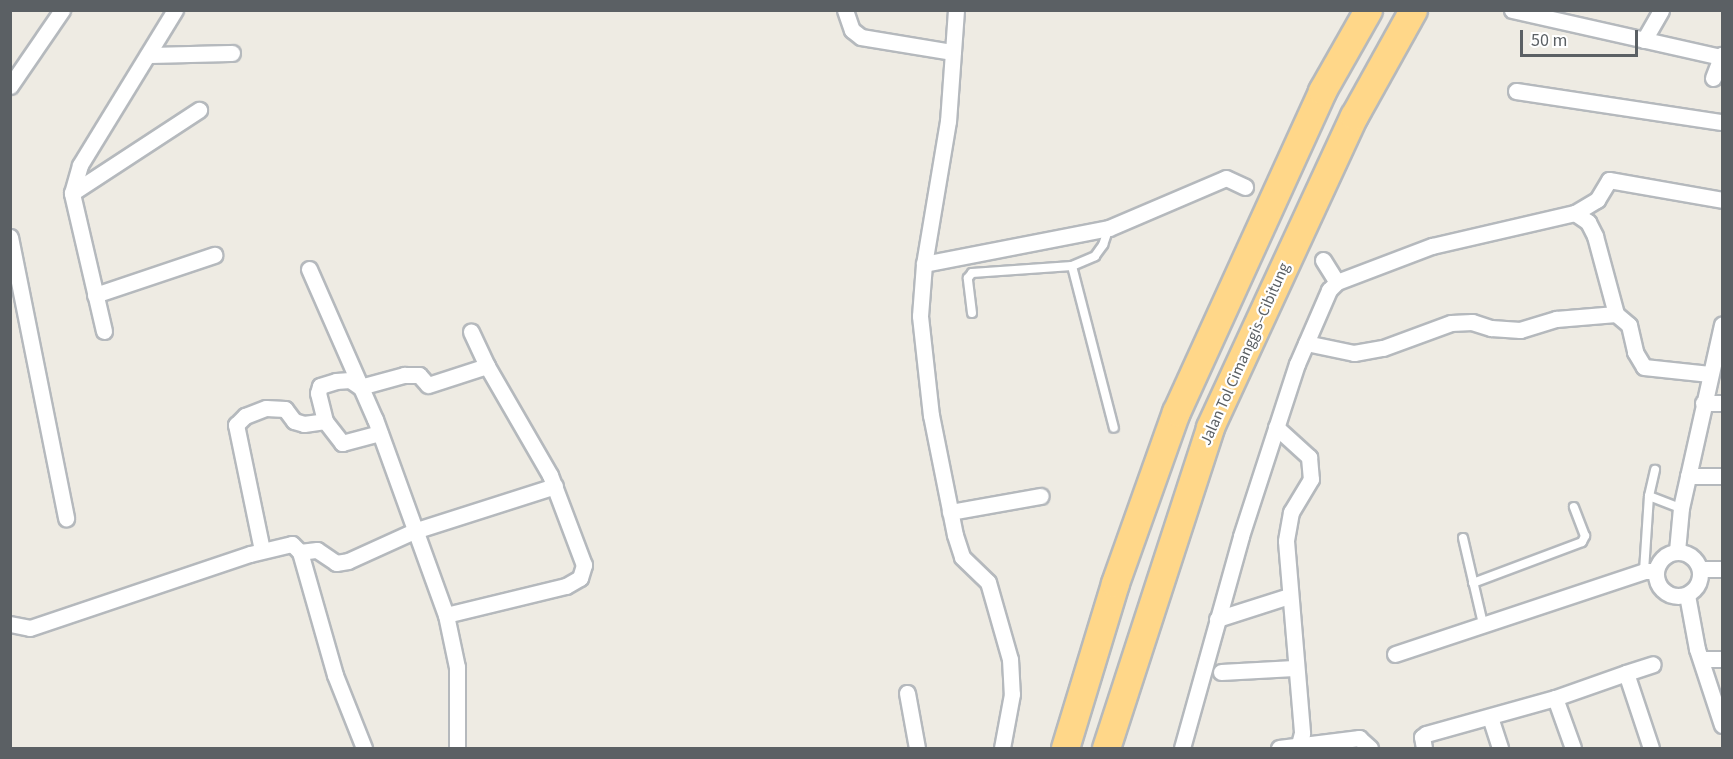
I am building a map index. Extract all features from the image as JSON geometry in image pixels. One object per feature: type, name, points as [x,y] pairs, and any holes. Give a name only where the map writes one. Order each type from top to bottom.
[{"type":"highway","points":[[1065,748],[1115,583],[1176,412],[1322,92],[1368,10]]},
{"type":"highway","name":"Jalan Tol Cimanggis–Cibitung","points":[[1106,748],[1210,427],[1354,116],[1413,10]]},
{"type":"street","points":[[10,87],[62,10]]},
{"type":"street","points":[[104,331],[72,193],[80,165],[176,10]]},
{"type":"street","points":[[845,10],[852,30],[861,37],[953,52]]},
{"type":"street","points":[[956,10],[948,121],[924,264],[920,316],[931,415],[950,512],[962,557],[988,582],[1010,659],[1012,694],[1002,748]]},
{"type":"street","points":[[1512,10],[1722,56],[1713,78]]},
{"type":"street","points":[[1644,40],[1661,10]]},
{"type":"street","points":[[148,55],[232,53]]},
{"type":"street","points":[[1516,91],[1722,122]]},
{"type":"street","points":[[72,193],[199,110]]},
{"type":"street","points":[[924,264],[1109,228],[1226,178],[1245,187]]},
{"type":"street","points":[[1182,748],[1276,427],[1306,343],[1329,290],[1337,282],[1432,246],[1575,213],[1597,200],[1609,180],[1722,200]]},
{"type":"street","points":[[1575,213],[1588,222],[1595,236],[1616,314],[1629,325],[1635,352],[1644,367],[1710,374]]},
{"type":"street","points":[[10,237],[66,518]]},
{"type":"street","points":[[95,295],[214,255]]},
{"type":"street","points":[[1323,260],[1337,282]]},
{"type":"street","points":[[309,268],[380,433],[446,615],[457,667],[457,748]]},
{"type":"street","points":[[1306,343],[1354,352],[1383,348],[1451,323],[1472,321],[1491,328],[1520,330],[1556,319],[1616,314]]},
{"type":"street","points":[[1677,551],[1681,508],[1722,325]]},
{"type":"street","points":[[446,615],[566,586],[580,578],[584,565],[555,486],[486,366],[471,332]]},
{"type":"street","points":[[360,387],[404,375],[419,375],[428,385],[486,366]]},
{"type":"street","points":[[360,387],[350,380],[320,386],[318,393],[325,421],[342,443],[380,433]]},
{"type":"street","points":[[1703,403],[1722,403]]},
{"type":"street","points":[[262,550],[236,425],[245,416],[266,408],[285,409],[294,422],[304,424],[325,421]]},
{"type":"street","points":[[1276,427],[1309,457],[1311,479],[1291,512],[1286,541],[1300,746]]},
{"type":"street","points":[[1688,476],[1722,476]]},
{"type":"street","points":[[10,624],[30,628],[65,618],[285,544],[300,552],[317,550],[336,563],[348,561],[414,531],[555,486]]},
{"type":"street","points":[[950,512],[1041,496]]},
{"type":"street","points":[[1395,654],[1649,571],[1663,557],[1677,551],[1693,556],[1701,569],[1699,585],[1687,596],[1671,596],[1658,586],[1649,571]]},
{"type":"street","points":[[300,552],[335,675],[364,748]]},
{"type":"street","points":[[1701,569],[1722,569]]},
{"type":"street","points":[[1218,619],[1289,596]]},
{"type":"street","points":[[1687,596],[1702,659],[1722,725]]},
{"type":"street","points":[[1702,659],[1722,659]]},
{"type":"street","points":[[1424,748],[1422,737],[1426,734],[1555,698],[1653,664]]},
{"type":"street","points":[[1221,672],[1294,668]]},
{"type":"street","points":[[1626,673],[1651,748]]},
{"type":"street","points":[[907,693],[916,748]]},
{"type":"street","points":[[1555,698],[1573,748]]},
{"type":"street","points":[[1490,717],[1500,748]]},
{"type":"street","points":[[1279,748],[1359,738],[1370,748]]},
{"type":"lane","points":[[972,313],[968,278],[972,273],[1072,266],[1095,256],[1109,228]]},
{"type":"lane","points":[[1072,266],[1114,428]]},
{"type":"lane","points":[[1649,571],[1649,496],[1655,470]]},
{"type":"lane","points":[[1649,496],[1681,508]]},
{"type":"lane","points":[[1473,583],[1582,542],[1585,536],[1574,507]]},
{"type":"lane","points":[[1463,538],[1483,624]]}]
